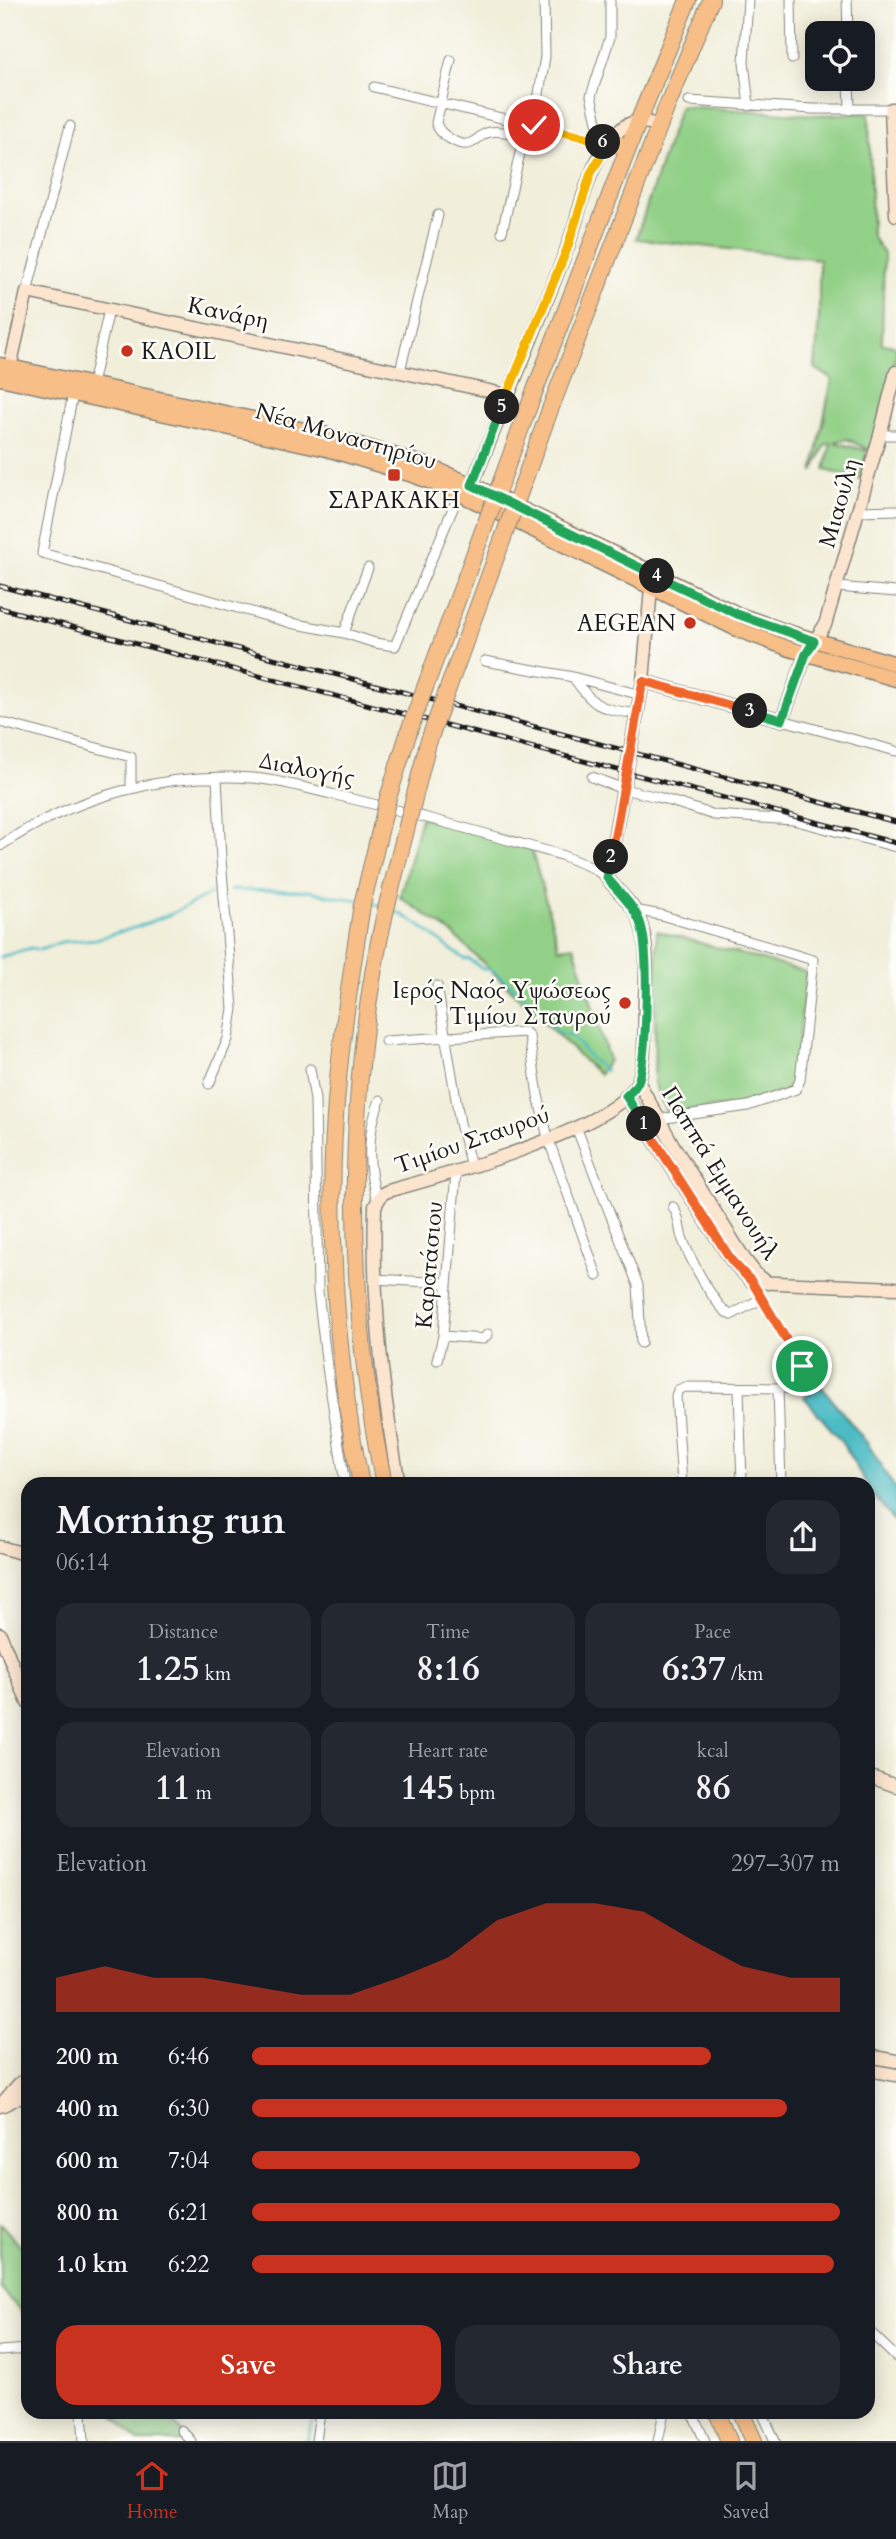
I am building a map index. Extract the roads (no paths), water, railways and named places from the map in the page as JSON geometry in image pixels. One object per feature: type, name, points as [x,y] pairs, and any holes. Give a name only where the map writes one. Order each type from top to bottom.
[{"type":"highway","points":[[360,1477],[345,1382],[333,1207],[338,1081],[362,905],[388,798],[410,728],[532,398],[688,0]]},
{"type":"highway","points":[[383,1477],[367,1383],[357,1279],[356,1160],[362,1053],[385,914],[428,743],[551,407],[711,0]]},
{"type":"highway","points":[[608,144],[619,144],[627,151]]},
{"type":"highway","points":[[720,2419],[730,2441]]},
{"type":"highway","points":[[744,2419],[754,2441]]},
{"type":"main road","name":"Νέα Μοναστηρίου","points":[[5,372],[92,384],[350,441],[426,466],[472,485],[747,617],[814,641],[896,664]]},
{"type":"main road","name":"Νέα Μοναστηρίου","points":[[5,372],[73,394],[335,451],[413,475],[458,494],[739,630],[806,654],[896,679]]},
{"type":"street","points":[[502,232],[545,57],[544,0]]},
{"type":"street","points":[[608,144],[598,125],[591,96],[610,37],[610,0]]},
{"type":"street","points":[[748,0],[744,62],[750,106]]},
{"type":"street","points":[[791,0],[792,59]]},
{"type":"street","points":[[847,0],[848,21]]},
{"type":"street","points":[[451,60],[436,123],[441,134],[462,144],[471,143],[492,131],[524,135]]},
{"type":"street","points":[[374,87],[608,144]]},
{"type":"street","points":[[849,91],[850,110]]},
{"type":"street","points":[[689,101],[850,110],[894,109],[896,215]]},
{"type":"street","points":[[472,485],[567,249],[591,173],[608,144],[626,126],[639,120],[660,125]]},
{"type":"street","points":[[5,372],[69,126]]},
{"type":"street","points":[[400,372],[438,215]]},
{"type":"street","name":"Κανάρη","points":[[27,292],[508,395]]},
{"type":"street","points":[[92,384],[109,310]]},
{"type":"street","name":"Μιαούλη","points":[[782,720],[806,654],[825,627],[896,372]]},
{"type":"street","points":[[73,394],[42,553],[291,623],[344,633],[388,647],[395,646],[458,494]]},
{"type":"street","points":[[880,435],[896,435]]},
{"type":"street","points":[[858,511],[896,510]]},
{"type":"street","points":[[344,633],[368,568]]},
{"type":"street","points":[[837,587],[896,592]]},
{"type":"street","points":[[638,1082],[643,1049],[646,962],[643,934],[634,910],[607,878],[641,695],[651,588]]},
{"type":"street","points":[[485,661],[573,677],[641,695]]},
{"type":"street","points":[[573,677],[588,699],[596,704],[637,714]]},
{"type":"street","points":[[643,681],[896,751]]},
{"type":"street","points":[[0,722],[131,757],[131,789]]},
{"type":"street","points":[[592,777],[714,815],[793,820],[896,847]]},
{"type":"street","points":[[209,1084],[228,1039],[233,1009],[217,778]]},
{"type":"street","name":"Διαλογής","points":[[0,846],[58,814],[131,789],[150,784],[217,778],[271,781],[358,800],[561,855],[593,868],[607,878]]},
{"type":"street","points":[[634,910],[661,915],[813,960],[800,1080],[796,1089],[748,1106],[659,1119]]},
{"type":"street","points":[[437,986],[448,1038],[460,1123],[471,1167]]},
{"type":"street","points":[[385,1041],[525,1032],[529,1036],[548,1138],[597,1276]]},
{"type":"street","points":[[310,1069],[315,1100],[318,1293],[344,1477]]},
{"type":"street","name":"Τιμίου Σταυρού","points":[[398,1477],[386,1416],[374,1279],[377,1200],[388,1191],[471,1167],[576,1127],[605,1112],[626,1096],[638,1082]]},
{"type":"street","name":"Παππά Εμμανουήλ","points":[[638,1082],[745,1260],[756,1274],[768,1283]]},
{"type":"street","name":"Παππά Εμμανουήλ","points":[[626,1096],[732,1261],[752,1282],[896,1288]]},
{"type":"street","points":[[377,1200],[371,1178],[370,1133],[380,1100]]},
{"type":"street","points":[[576,1127],[638,1285],[641,1343]]},
{"type":"street","name":"Καρατάσιου","points":[[437,1360],[443,1336],[456,1172]]},
{"type":"street","points":[[673,1207],[677,1212],[684,1240],[724,1312],[731,1315],[761,1299]]},
{"type":"street","points":[[374,1279],[447,1283]]},
{"type":"street","points":[[682,1477],[676,1396],[678,1390],[685,1387],[779,1388],[797,1385],[803,1380],[802,1366],[752,1282]]},
{"type":"street","points":[[443,1336],[483,1339],[488,1335]]},
{"type":"street","points":[[779,1388],[780,1477]]},
{"type":"street","points":[[738,1389],[742,1477]]},
{"type":"street","points":[[0,1547],[21,1553]]},
{"type":"street","points":[[0,1633],[21,1686]]},
{"type":"street","points":[[875,1778],[896,1786]]},
{"type":"street","points":[[875,2057],[896,2061]]},
{"type":"street","points":[[875,2071],[896,2075]]},
{"type":"street","points":[[0,2106],[21,2085]]},
{"type":"street","points":[[0,2106],[21,2096]]},
{"type":"street","points":[[875,2337],[896,2357]]},
{"type":"street","points":[[0,2351],[21,2350]]},
{"type":"street","points":[[82,2419],[84,2441]]},
{"type":"street","points":[[316,2441],[319,2419]]},
{"type":"street","points":[[658,2441],[663,2419]]},
{"type":"street","points":[[695,2419],[705,2441]]},
{"type":"street","points":[[765,2419],[775,2441]]},
{"type":"street","points":[[181,2430],[191,2441]]},
{"type":"water","points":[[821,1386],[868,1444],[896,1490],[896,1523],[875,1497],[875,1477],[862,1477],[841,1441],[804,1397]]},
{"type":"waterway","points":[[230,890],[312,891],[358,900]]},
{"type":"waterway","points":[[0,957],[31,948],[40,950],[61,942],[96,939],[137,927],[171,914],[212,893]]},
{"type":"waterway","points":[[368,902],[382,906]]},
{"type":"waterway","points":[[391,910],[420,926],[465,959],[483,969],[491,969],[532,1002],[560,1033],[571,1035],[591,1059],[606,1071]]},
{"type":"waterway","points":[[0,1653],[21,1712]]},
{"type":"waterway","points":[[307,2441],[312,2419]]},
{"type":"waterway","points":[[321,2441],[325,2419]]},
{"type":"railway","points":[[0,586],[896,822]]},
{"type":"railway","points":[[0,608],[896,843]]},
{"type":"place","name":"KAOIL","points":[[127,351]]},
{"type":"place","name":"ΣΑΡΑΚΑΚΗ","points":[[394,475]]},
{"type":"place","name":"AEGEAN","points":[[690,623]]},
{"type":"place","name":"Ιερός Ναός Υψώσεως Τιμίου Σταυρού","points":[[625,1003]]}]
